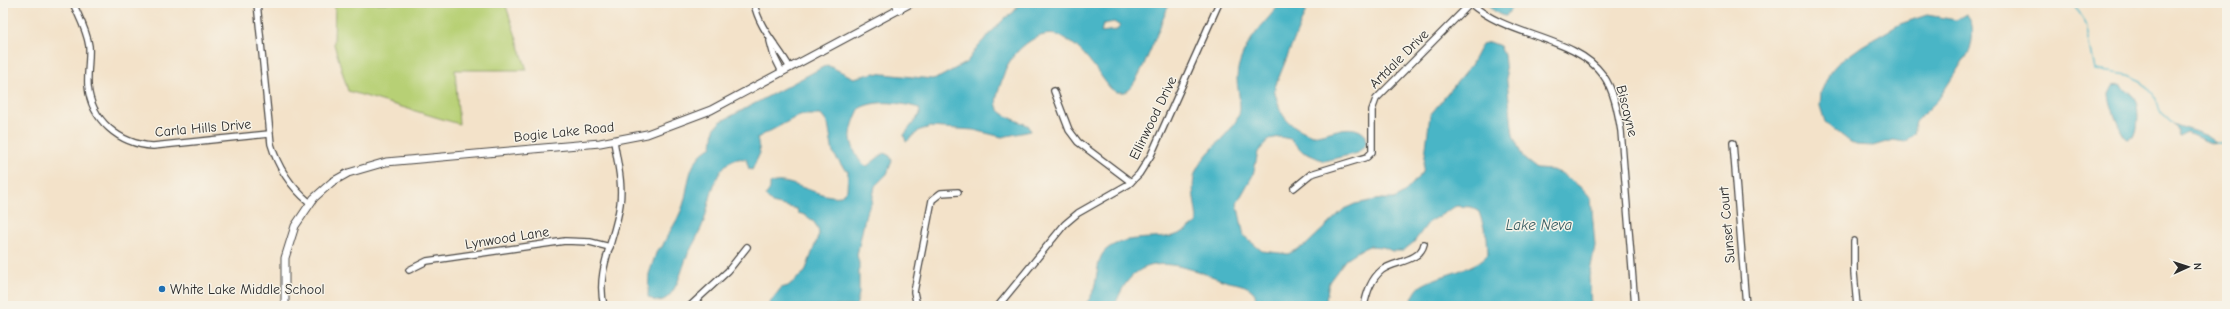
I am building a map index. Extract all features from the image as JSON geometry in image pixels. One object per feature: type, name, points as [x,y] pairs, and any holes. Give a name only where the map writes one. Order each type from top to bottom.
[{"type":"main road","name":"Bogie Lake Road","points":[[285,306],[284,274],[287,248],[294,226],[310,202],[321,190],[340,177],[374,164],[614,141],[647,134],[694,118],[790,68],[907,4]]},
{"type":"street","name":"Carla Hills Drive","points":[[73,3],[88,45],[88,81],[90,99],[100,119],[117,135],[135,143],[153,146],[269,134]]},
{"type":"street","points":[[257,3],[269,134],[274,152],[284,174],[299,193],[310,202]]},
{"type":"street","points":[[754,3],[759,20],[769,39],[774,56],[782,72]]},
{"type":"street","points":[[895,3],[898,10]]},
{"type":"street","name":"Ellinwood Drive","points":[[998,306],[1065,224],[1078,213],[1131,182],[1151,155],[1219,3]]},
{"type":"street","name":"Artdale Drive","points":[[1294,188],[1311,174],[1367,157],[1372,152],[1372,110],[1376,98],[1470,3]]},
{"type":"street","name":"Biscayne","points":[[1470,3],[1508,27],[1576,52],[1593,63],[1604,76],[1616,106],[1621,130],[1635,306]]},
{"type":"street","points":[[769,39],[782,52],[790,68]]},
{"type":"street","points":[[1054,91],[1069,130],[1078,142],[1131,182]]},
{"type":"street","points":[[604,306],[602,284],[604,263],[617,222],[621,191],[614,141]]},
{"type":"street","name":"Sunset Court","points":[[1733,143],[1746,306]]},
{"type":"street","points":[[917,306],[914,292],[932,200],[941,193],[958,192]]},
{"type":"street","name":"Lynwood Lane","points":[[409,270],[427,261],[565,241],[590,242],[610,247]]},
{"type":"street","points":[[1854,241],[1854,273],[1857,306]]},
{"type":"street","points":[[1364,306],[1368,289],[1377,275],[1383,269],[1417,254],[1424,244]]},
{"type":"street","points":[[690,306],[728,271],[747,247]]},
{"type":"green space","points":[[335,3],[505,3],[527,70],[455,70],[459,124],[348,91],[334,44]]},
{"type":"water","points":[[1019,3],[1170,3],[1150,52],[1137,78],[1131,87],[1125,92],[1116,92],[1110,88],[1083,53],[1070,41],[1062,37],[1046,35],[1038,37],[1023,46],[1011,59],[1006,68],[996,104],[1002,113],[1029,126],[1031,131],[1002,137],[974,130],[930,127],[920,130],[906,142],[904,135],[920,114],[919,108],[897,103],[882,103],[867,105],[860,108],[854,120],[851,134],[853,148],[858,157],[867,166],[884,153],[890,156],[892,161],[887,174],[875,186],[872,202],[866,213],[857,255],[859,263],[859,294],[856,306],[767,306],[781,288],[788,286],[805,272],[819,234],[815,223],[809,218],[798,213],[797,209],[772,203],[765,196],[770,189],[770,184],[784,182],[833,196],[841,196],[847,190],[848,171],[842,166],[833,153],[828,124],[821,115],[800,115],[757,138],[760,153],[752,170],[749,169],[746,159],[736,159],[727,164],[716,180],[707,212],[697,238],[688,254],[673,290],[669,296],[663,300],[656,301],[648,297],[649,274],[657,250],[662,247],[677,220],[684,202],[693,167],[703,152],[712,146],[714,129],[720,122],[827,65],[854,78],[874,73],[932,79],[940,77],[967,62],[978,46],[1005,18],[1014,12]],"holes":[[[1114,22],[1120,26],[1117,30],[1101,32],[1103,24]]]},
{"type":"water","name":"Lake Neva","points":[[1281,3],[1309,3],[1275,87],[1275,93],[1279,106],[1285,118],[1299,129],[1312,135],[1347,128],[1354,129],[1360,131],[1366,136],[1366,144],[1358,153],[1324,161],[1303,152],[1290,139],[1280,137],[1269,139],[1258,152],[1253,175],[1237,203],[1244,236],[1262,251],[1288,254],[1306,245],[1344,209],[1355,204],[1381,199],[1394,199],[1404,193],[1423,172],[1430,115],[1471,65],[1482,44],[1490,42],[1500,46],[1504,55],[1513,135],[1523,158],[1537,169],[1552,170],[1561,173],[1583,189],[1591,198],[1595,246],[1589,277],[1591,306],[1408,306],[1416,291],[1421,286],[1431,280],[1467,268],[1488,254],[1487,237],[1479,212],[1471,207],[1456,206],[1428,223],[1414,242],[1403,251],[1392,251],[1383,247],[1369,246],[1346,259],[1329,282],[1325,306],[1257,306],[1255,294],[1252,290],[1244,286],[1190,269],[1174,265],[1160,264],[1146,267],[1134,274],[1124,287],[1115,306],[1083,306],[1089,300],[1093,292],[1100,260],[1102,254],[1107,249],[1130,240],[1173,236],[1197,223],[1193,189],[1196,170],[1201,162],[1234,125],[1240,108],[1237,78],[1238,67],[1247,47],[1259,28]]},
{"type":"water","points":[[1487,3],[1515,3],[1506,16],[1503,16],[1493,10]]},
{"type":"water","points":[[1966,14],[1971,21],[1972,26],[1972,41],[1970,50],[1938,100],[1916,122],[1913,134],[1905,142],[1893,140],[1873,146],[1856,145],[1825,122],[1820,106],[1821,92],[1830,72],[1837,64],[1862,46],[1900,24],[1927,15],[1956,20]]},
{"type":"water","points":[[2121,85],[2133,96],[2138,111],[2136,133],[2134,137],[2128,139],[2122,133],[2119,126],[2113,111],[2109,94],[2113,86]]},
{"type":"water","points":[[2173,124],[2205,135],[2216,143],[2213,144],[2187,133],[2179,137],[2177,129]]},
{"type":"waterway","points":[[2073,3],[2086,23],[2095,70],[2127,75],[2141,81],[2156,99],[2160,112],[2173,124]]},
{"type":"waterway","points":[[2216,143],[2227,143]]},
{"type":"place","name":"White Lake Middle School","points":[[162,289]]}]
